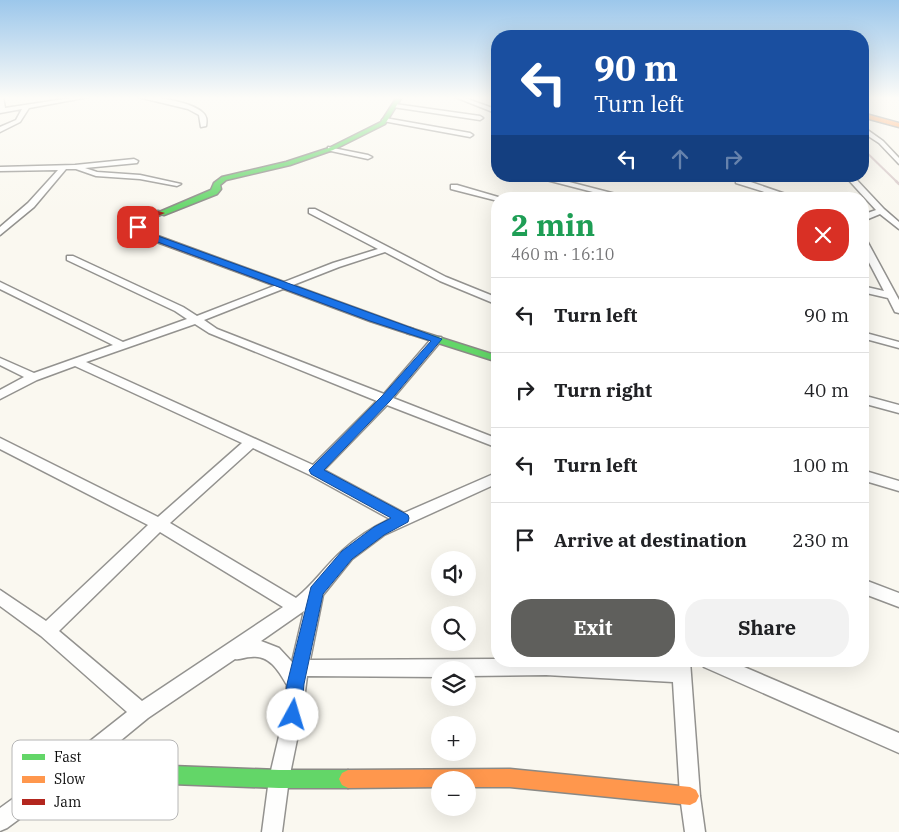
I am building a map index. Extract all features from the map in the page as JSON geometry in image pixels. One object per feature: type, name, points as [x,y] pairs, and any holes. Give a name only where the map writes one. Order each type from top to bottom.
[{"type":"street","points":[[357,136],[331,149],[288,164],[224,178],[216,184],[217,189],[214,192],[154,214],[140,221],[138,227],[142,233],[373,319],[491,357]]},
{"type":"street","points":[[873,136],[881,142],[899,162]]},
{"type":"street","points":[[331,149],[368,157]]},
{"type":"street","points":[[0,170],[75,167],[134,161]]},
{"type":"street","points":[[0,232],[31,205],[64,167]]},
{"type":"street","points":[[75,167],[84,172],[140,177],[177,184]]},
{"type":"street","points":[[560,182],[602,192]]},
{"type":"street","points":[[742,182],[774,192]]},
{"type":"street","points":[[854,182],[864,192]]},
{"type":"street","points":[[454,187],[491,196]]},
{"type":"street","points":[[869,198],[899,226]]},
{"type":"street","points":[[312,211],[443,279],[491,299]]},
{"type":"street","points":[[869,216],[881,211]]},
{"type":"street","points":[[0,395],[33,377],[198,320],[285,285],[386,249]]},
{"type":"street","points":[[869,257],[899,310]]},
{"type":"street","points":[[70,258],[179,309],[213,331],[491,441]]},
{"type":"street","points":[[0,285],[123,346]]},
{"type":"street","points":[[869,291],[892,296]]},
{"type":"street","points":[[869,337],[899,345]]},
{"type":"street","points":[[315,470],[386,399],[437,339]]},
{"type":"street","points":[[0,360],[33,377]]},
{"type":"street","points":[[75,362],[250,443],[315,470],[403,518]]},
{"type":"street","points":[[869,401],[899,410]]},
{"type":"street","points":[[0,443],[159,524],[297,607]]},
{"type":"street","points":[[47,631],[159,524],[250,443]]},
{"type":"street","points":[[869,477],[899,486]]},
{"type":"street","points":[[106,740],[141,712],[297,607],[316,592],[347,555],[379,531],[403,518],[491,480]]},
{"type":"street","points":[[869,589],[899,600]]},
{"type":"street","points":[[272,832],[279,779],[316,592]]},
{"type":"street","points":[[0,598],[47,631],[141,712]]},
{"type":"street","points":[[226,656],[248,648],[264,648],[275,655],[298,676],[394,669],[681,668],[690,796],[695,832]]},
{"type":"street","points":[[724,667],[899,744]]},
{"type":"street","points":[[178,775],[279,779],[510,778],[690,796]]},
{"type":"street","points":[[0,821],[12,812]]},
{"type":"railway","points":[[869,155],[897,182]]},
{"type":"traffic: fast","points":[[161,213],[214,192],[217,189],[216,184],[224,178],[288,164],[331,149],[357,136]]},
{"type":"traffic: fast","points":[[410,331],[491,357]]},
{"type":"traffic: fast","points":[[178,775],[279,779],[348,779]]},
{"type":"traffic: slow","points":[[348,779],[510,778],[690,796]]},
{"type":"traffic: jam","points":[[161,213],[140,221],[138,227],[141,233],[410,331]]},
{"type":"route","points":[[138,227],[142,233],[373,319],[437,339],[386,399],[315,470],[403,518],[379,531],[347,555],[316,592],[296,684],[293,715]]}]
